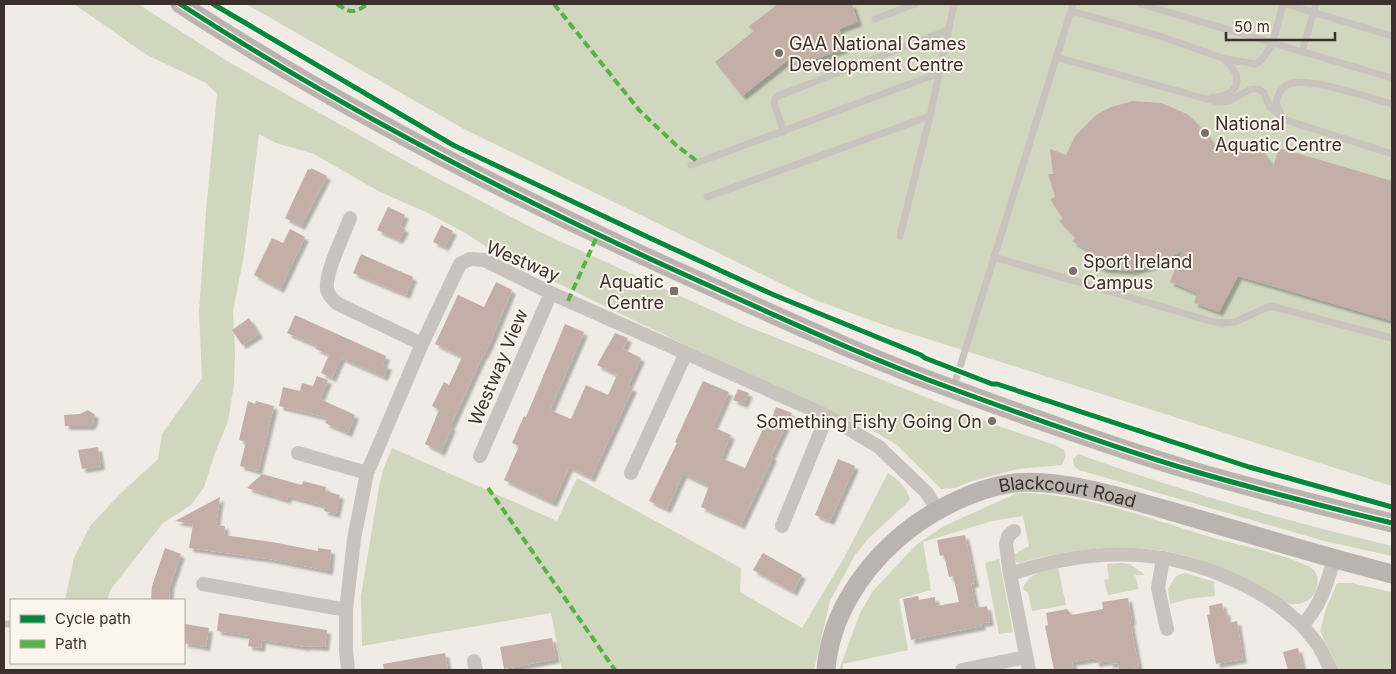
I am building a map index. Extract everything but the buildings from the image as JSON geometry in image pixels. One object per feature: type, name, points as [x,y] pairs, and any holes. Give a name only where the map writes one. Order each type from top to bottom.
[{"type":"main road","points":[[180,4],[326,92],[472,172],[542,208],[774,315],[952,389],[1066,430],[1192,471],[1392,523]]},
{"type":"main road","name":"Blackcourt Road","points":[[826,670],[832,634],[844,606],[859,581],[882,553],[903,533],[938,510],[972,495],[1013,483],[1036,482],[1063,485],[1158,508],[1392,574]]},
{"type":"street","points":[[350,218],[327,276],[327,290],[330,298],[338,304],[422,344]]},
{"type":"street","name":"Westway","points":[[348,670],[346,610],[354,539],[367,473],[422,344],[460,264],[470,259],[484,260],[551,293],[828,416],[879,447],[926,492],[938,510]]},
{"type":"street","name":"Westway View","points":[[480,456],[551,293]]},
{"type":"street","points":[[631,473],[686,353]]},
{"type":"street","points":[[782,526],[828,416]]},
{"type":"street","points":[[298,453],[367,473]]},
{"type":"street","points":[[962,670],[1028,664],[1006,544],[1008,536],[1014,531]]},
{"type":"street","points":[[1010,574],[1045,563],[1086,556],[1122,553],[1188,563],[1226,576],[1270,599],[1302,625],[1320,646],[1331,670]]},
{"type":"street","points":[[1164,558],[1158,588],[1167,630]]},
{"type":"street","points":[[1302,625],[1309,618],[1321,596],[1334,559]]},
{"type":"street","points":[[203,584],[346,610]]},
{"type":"lane","points":[[875,19],[916,4]]},
{"type":"lane","points":[[900,236],[930,116],[954,4]]},
{"type":"lane","points":[[1141,4],[1392,78]]},
{"type":"lane","points":[[952,389],[1072,7],[1225,59],[1256,64],[1263,59],[1272,42],[1284,4],[1392,36]]},
{"type":"lane","points":[[1302,52],[1316,4]]},
{"type":"lane","points":[[784,132],[774,103],[778,96],[948,30]]},
{"type":"lane","points":[[1056,57],[1217,102],[1229,101],[1251,89],[1259,89],[1264,94],[1270,107],[1286,120],[1392,154]]},
{"type":"lane","points":[[1203,98],[1220,97],[1232,93],[1236,86],[1238,80],[1236,73],[1225,59]]},
{"type":"lane","points":[[690,165],[784,132],[939,73]]},
{"type":"lane","points":[[1286,120],[1278,110],[1276,103],[1280,91],[1291,83],[1301,82],[1321,85],[1392,104]]},
{"type":"lane","points":[[707,197],[930,116]]},
{"type":"lane","points":[[994,257],[1222,324],[1235,322],[1270,306],[1392,338]]},
{"type":"green space","points":[[74,4],[138,4],[227,61],[418,168],[540,232],[746,326],[1004,428],[1055,445],[1064,450],[1066,456],[1062,465],[1018,469],[972,481],[955,488],[941,489],[897,445],[877,433],[737,370],[497,254],[467,234],[426,212],[380,192],[314,154],[276,143],[259,134],[244,255],[233,311],[234,384],[228,421],[204,487],[191,505],[163,523],[111,589],[107,599],[65,599],[74,558],[90,526],[121,493],[158,459],[162,434],[202,378],[199,312],[217,94],[206,83],[147,55]]},
{"type":"green space","name":"Sport Ireland Campus","points":[[246,4],[1392,4],[1392,486],[887,326],[815,300],[464,129]]},
{"type":"green space","points":[[392,448],[557,521],[577,478],[741,568],[740,592],[802,628],[844,558],[888,473],[899,481],[909,495],[910,500],[870,537],[855,555],[830,601],[814,670],[562,670],[551,613],[362,646],[361,596],[379,487],[383,470]]},
{"type":"green space","points":[[1078,454],[1234,504],[1392,546],[1392,556],[1324,541],[1079,470],[1074,466],[1073,459]]},
{"type":"green space","points":[[1017,493],[1043,494],[1093,503],[1286,557],[1314,570],[1318,583],[1313,596],[1307,601],[1300,604],[1290,604],[1218,567],[1195,558],[1171,552],[1119,548],[1093,549],[1068,552],[1019,563],[1016,562],[1013,555],[1029,546],[1023,516],[992,521],[923,542],[931,590],[899,599],[908,650],[843,664],[843,670],[839,670],[860,613],[873,591],[916,545],[944,526]]},
{"type":"green space","points":[[999,559],[1013,632],[999,634],[985,563]]},
{"type":"green space","points":[[1107,564],[1130,564],[1145,575],[1135,575],[1139,589],[1108,595],[1104,580],[1109,579]]},
{"type":"green space","points":[[1058,568],[1066,605],[1032,611],[1028,593],[1023,589],[1028,579],[1047,570]]},
{"type":"green space","points":[[1185,573],[1214,582],[1215,596],[1188,599],[1170,604],[1168,589],[1176,576]]},
{"type":"green space","points":[[1337,583],[1351,583],[1392,592],[1392,670],[1339,670],[1320,631],[1326,609]]},
{"type":"marked path","points":[[337,4],[349,11],[356,11],[367,4]]},
{"type":"marked path","points":[[554,4],[639,110],[676,145],[698,162]]},
{"type":"marked path","points":[[568,301],[598,234]]},
{"type":"marked path","points":[[488,488],[615,670]]},
{"type":"cycle path","points":[[180,4],[303,80],[494,184],[624,247],[854,350],[920,377],[1132,452],[1243,485],[1392,523]]},
{"type":"cycle path","points":[[213,4],[453,145],[774,295],[992,384],[997,384],[1249,467],[1392,507]]},
{"type":"place","name":"GAA National Games Development Centre","points":[[779,53]]},
{"type":"place","name":"National Aquatic Centre","points":[[1205,133]]},
{"type":"place","name":"Sport Ireland Campus","points":[[1073,271]]},
{"type":"place","name":"Aquatic Centre","points":[[674,291]]},
{"type":"place","name":"Something Fishy Going On","points":[[992,421]]}]
